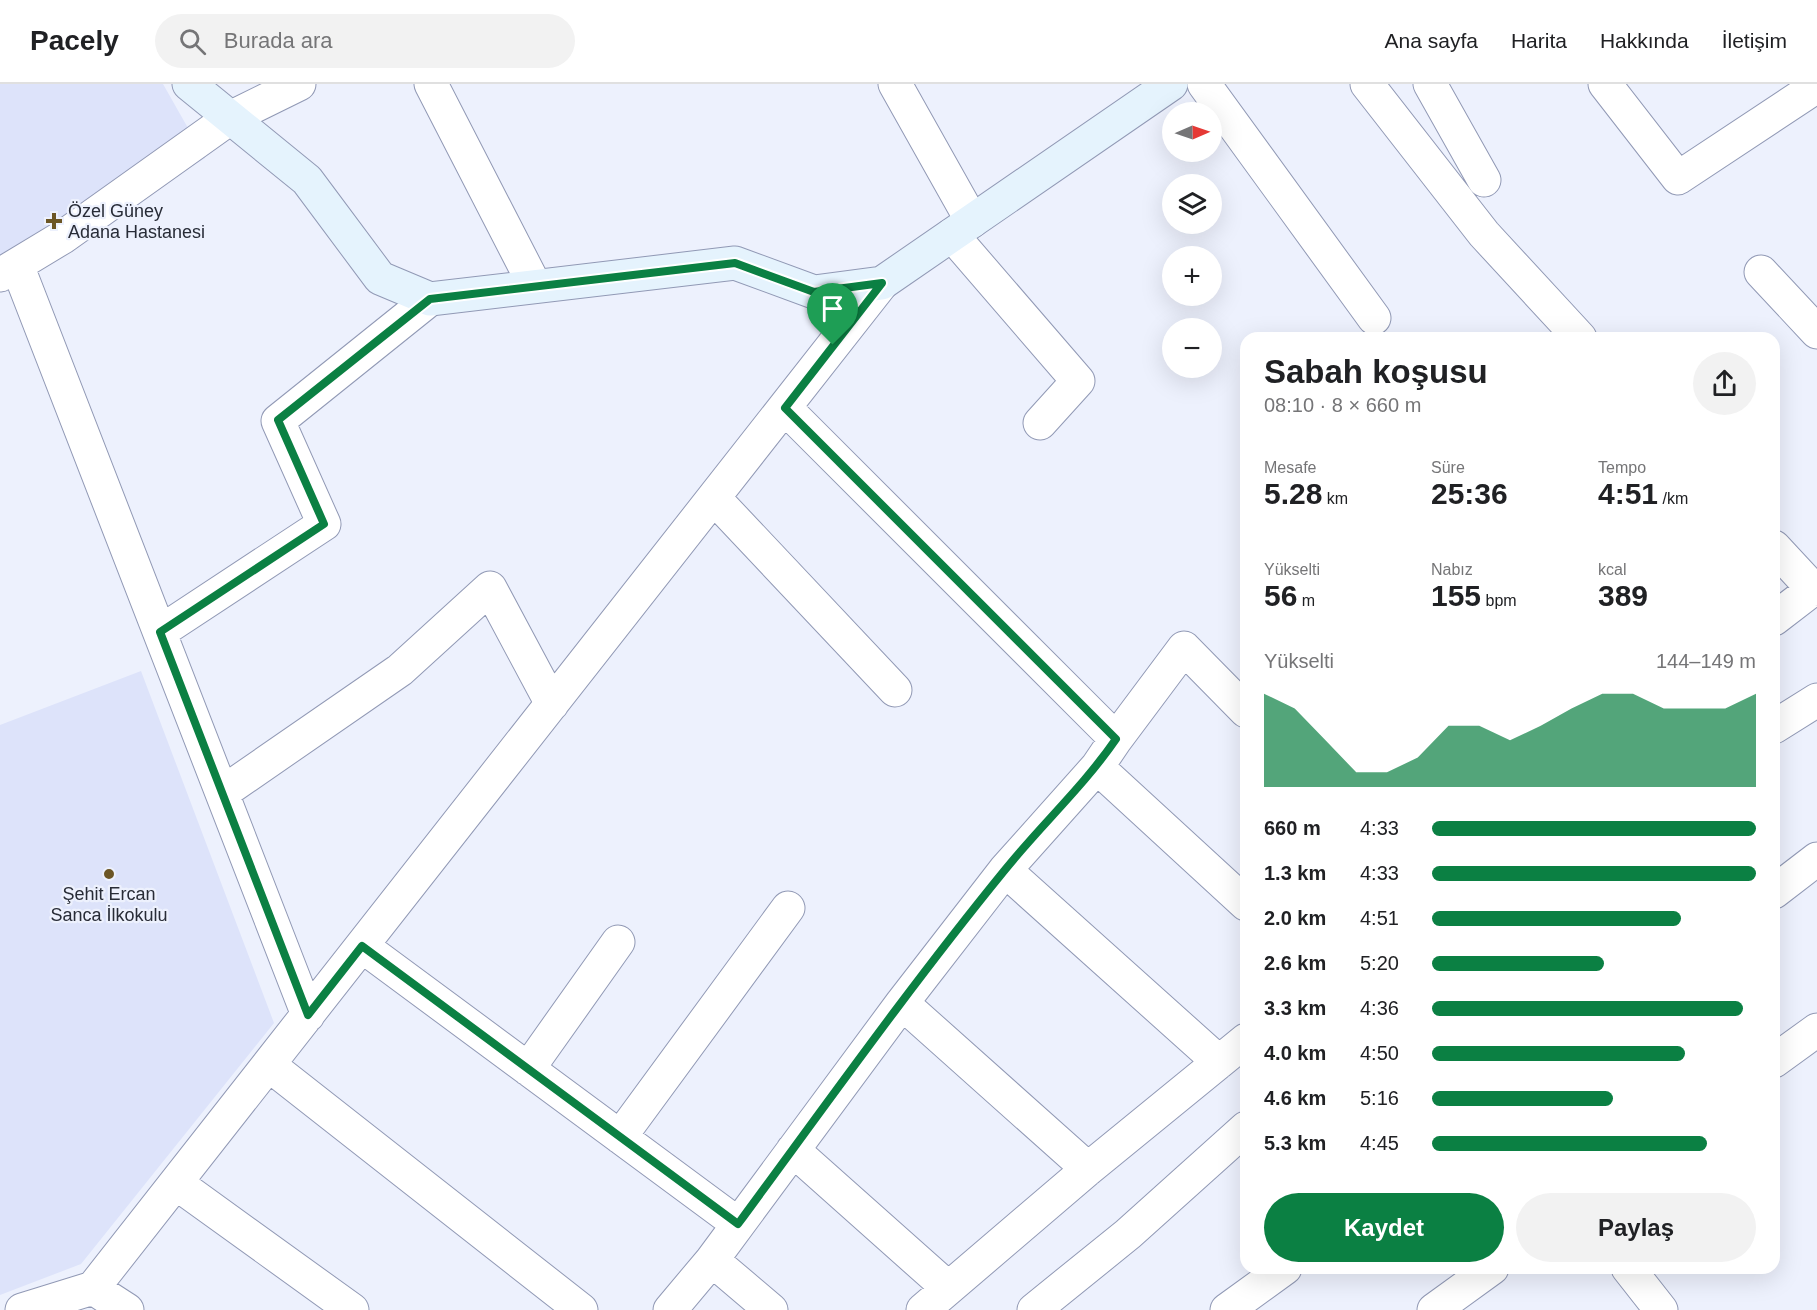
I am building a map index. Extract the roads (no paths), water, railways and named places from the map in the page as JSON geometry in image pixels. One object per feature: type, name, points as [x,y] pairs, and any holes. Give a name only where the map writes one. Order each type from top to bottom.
[{"type":"main road","points":[[189,84],[308,180],[380,278],[430,299],[735,263],[814,292],[882,283],[1171,84]]},
{"type":"street","points":[[299,84],[230,118],[63,237],[8,270],[160,632],[308,1015]]},
{"type":"street","points":[[431,84],[535,286]]},
{"type":"street","points":[[895,84],[962,228],[1078,381],[1040,423]]},
{"type":"street","points":[[1204,84],[1374,318]]},
{"type":"street","points":[[1367,84],[1484,234],[1574,332]]},
{"type":"street","points":[[1430,84],[1484,180]]},
{"type":"street","points":[[1605,84],[1678,178],[1817,86]]},
{"type":"street","points":[[1761,272],[1817,332]]},
{"type":"street","points":[[22,1310],[93,1288],[882,283]]},
{"type":"street","points":[[160,632],[324,524],[278,420],[430,299]]},
{"type":"street","points":[[785,408],[1116,739]]},
{"type":"street","points":[[714,498],[895,690]]},
{"type":"street","points":[[1780,553],[1815,587],[1780,614]]},
{"type":"street","points":[[222,793],[400,670],[490,588],[552,704]]},
{"type":"street","points":[[670,1310],[712,1260],[902,1002],[1005,870],[1097,767],[1184,648],[1240,705]]},
{"type":"street","points":[[1780,723],[1817,700]]},
{"type":"street","points":[[1097,767],[1240,898]]},
{"type":"street","points":[[1780,887],[1817,859]]},
{"type":"street","points":[[1005,870],[1219,1062]]},
{"type":"street","points":[[620,1137],[788,908]]},
{"type":"street","points":[[528,1069],[618,942]]},
{"type":"street","points":[[362,946],[738,1224]]},
{"type":"street","points":[[902,1002],[1088,1169]]},
{"type":"street","points":[[1780,1057],[1817,1030]]},
{"type":"street","points":[[923,1310],[1088,1169],[1240,1045]]},
{"type":"street","points":[[269,1065],[581,1310]]},
{"type":"street","points":[[1034,1310],[1128,1234],[1240,1133]]},
{"type":"street","points":[[793,1150],[948,1288]]},
{"type":"street","points":[[176,1183],[352,1310]]},
{"type":"street","points":[[712,1260],[771,1310]]},
{"type":"street","points":[[1227,1310],[1277,1274]]},
{"type":"street","points":[[1434,1310],[1484,1274]]},
{"type":"street","points":[[1633,1274],[1660,1310]]},
{"type":"street","points":[[93,1288],[127,1310]]},
{"type":"place","name":"Özel Güney Adana Hastanesi","points":[[54,221]]},
{"type":"place","name":"Şehit Ercan Sanca İlkokulu","points":[[109,874]]}]
